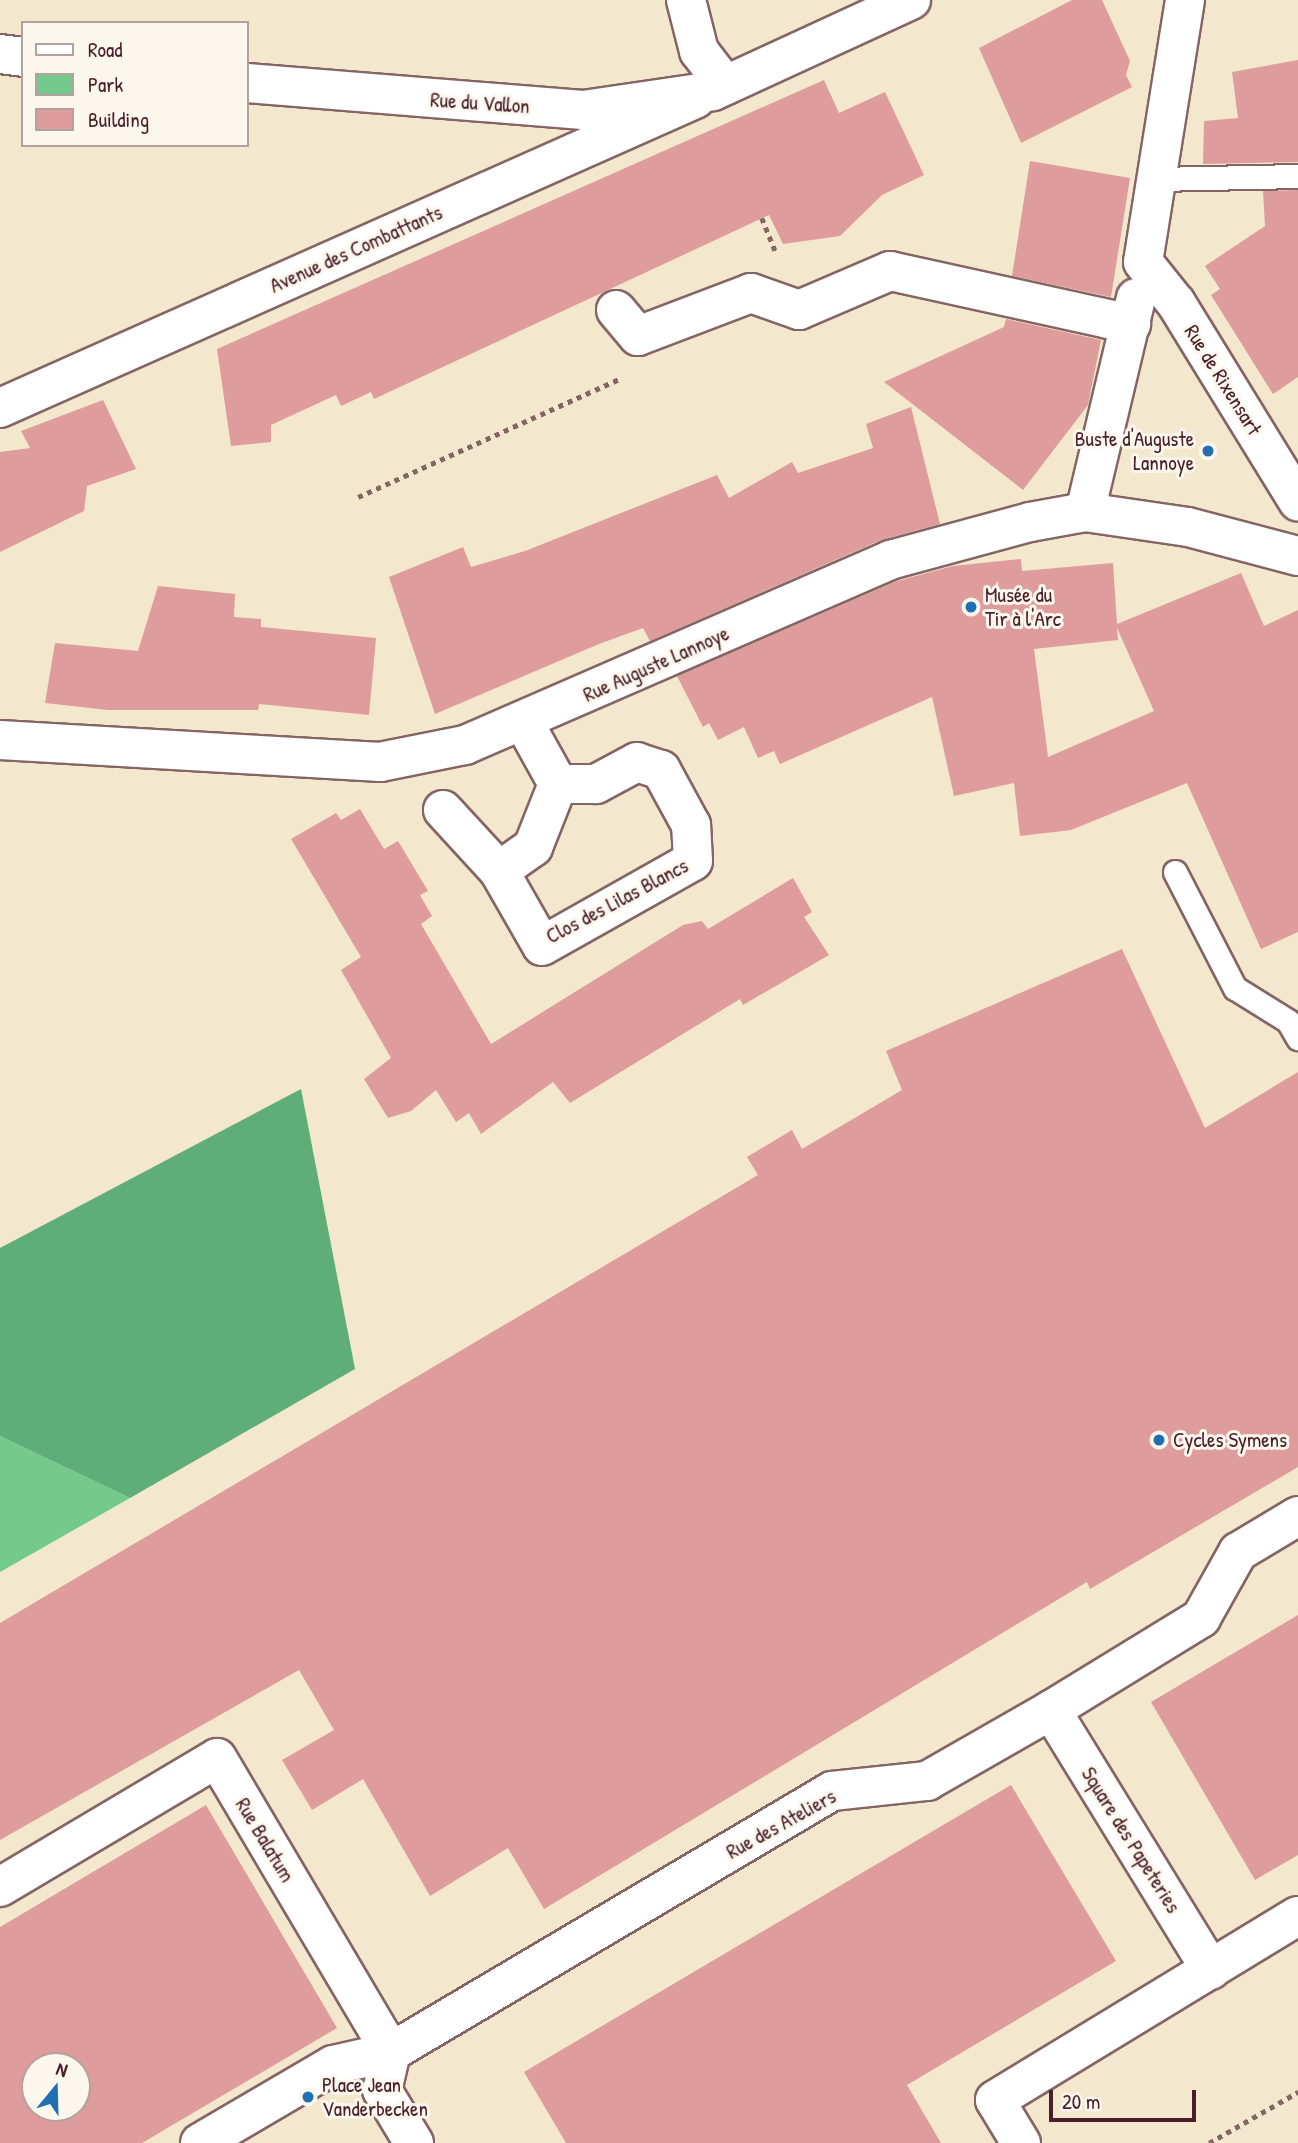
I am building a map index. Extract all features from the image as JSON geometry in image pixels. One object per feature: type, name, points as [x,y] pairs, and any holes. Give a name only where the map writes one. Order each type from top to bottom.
[{"type":"street","points":[[686,0],[699,51],[719,88]]},
{"type":"street","name":"Avenue des Combattants","points":[[0,408],[911,0]]},
{"type":"street","points":[[1085,512],[1131,324],[1185,0]]},
{"type":"street","points":[[0,54],[21,57]]},
{"type":"street","name":"Rue du Vallon","points":[[248,83],[583,110],[719,88]]},
{"type":"street","name":"Rue de Rixensart","points":[[1143,262],[1176,303],[1298,501]]},
{"type":"street","points":[[616,310],[638,336],[751,293],[799,310],[890,271],[1131,324]]},
{"type":"street","name":"Rue Auguste Lannoye","points":[[0,740],[380,762],[442,753],[523,722],[890,560],[1085,512],[1188,527],[1298,556]]},
{"type":"street","points":[[499,871],[533,847],[558,784],[523,722]]},
{"type":"street","name":"Clos des Lilas Blancs","points":[[443,810],[499,871],[542,946],[693,861],[691,825],[661,770],[637,762],[596,784],[558,784]]},
{"type":"street","name":"Rue des Ateliers","points":[[391,2052],[832,1791],[927,1781],[1051,1710],[1202,1618],[1238,1552],[1298,1516]]},
{"type":"street","name":"Square des Papeteries","points":[[1051,1710],[1210,1970]]},
{"type":"street","name":"Rue Balatum","points":[[0,1887],[217,1758],[391,2052]]},
{"type":"street","points":[[1021,2143],[995,2100],[1298,1916]]},
{"type":"street","points":[[200,2143],[333,2066],[391,2052],[383,2090],[414,2143]]},
{"type":"lane","points":[[1156,179],[1298,176]]},
{"type":"lane","points":[[1175,872],[1235,988],[1288,1021],[1298,1038]]},
{"type":"path","points":[[358,497],[633,373]]},
{"type":"path","points":[[1209,2143],[1298,2092]]},
{"type":"green space","points":[[301,1089],[355,1369],[130,1498],[0,1436],[0,1248]]},
{"type":"green space","points":[[0,1436],[130,1498],[0,1572]]},
{"type":"building","points":[[1072,0],[1102,0],[1130,61],[1126,75],[1132,87],[1021,143],[979,48]]},
{"type":"building","points":[[1298,60],[1298,162],[1203,164],[1204,121],[1238,118],[1232,72]]},
{"type":"building","points":[[824,80],[839,113],[885,92],[924,175],[882,195],[840,236],[783,244],[769,215],[374,399],[371,392],[341,406],[336,395],[271,425],[271,442],[231,446],[217,349]]},
{"type":"building","points":[[1030,161],[1130,178],[1111,297],[1012,276]]},
{"type":"building","points":[[1298,190],[1298,377],[1273,394],[1211,295],[1220,289],[1205,266],[1265,226],[1263,191]]},
{"type":"building","points":[[1006,319],[1101,340],[1088,405],[1023,490],[884,382],[1004,327]]},
{"type":"building","points":[[103,400],[136,469],[87,486],[84,511],[0,552],[0,452],[30,448],[21,431]]},
{"type":"building","points":[[911,407],[940,524],[881,540],[650,641],[643,628],[599,644],[435,714],[389,577],[463,547],[471,567],[525,551],[717,475],[729,498],[792,462],[798,473],[873,448],[866,424]]},
{"type":"building","points":[[1021,559],[1022,571],[1113,563],[1117,624],[1241,573],[1264,626],[1298,610],[1298,932],[1261,949],[1187,783],[1071,830],[1020,836],[1014,783],[954,796],[932,697],[780,764],[774,751],[758,758],[744,727],[718,740],[709,723],[703,727],[677,676],[897,581],[953,566]],"holes":[[[1117,628],[1154,711],[1048,757],[1034,649],[1118,640]]]},
{"type":"building","points":[[158,586],[235,594],[234,617],[261,619],[261,627],[376,638],[369,715],[259,704],[258,710],[108,710],[45,703],[55,643],[138,651]]},
{"type":"building","points":[[360,809],[384,849],[398,841],[428,891],[420,895],[432,916],[421,924],[491,1044],[683,925],[702,921],[708,929],[793,878],[812,912],[804,917],[829,955],[743,1005],[740,999],[570,1103],[553,1082],[481,1134],[469,1113],[456,1122],[436,1090],[411,1111],[388,1118],[364,1079],[391,1058],[341,970],[361,957],[291,839],[336,813],[341,820]]},
{"type":"building","points":[[1122,949],[1205,1128],[1298,1072],[1298,1467],[1090,1589],[1087,1582],[544,1909],[508,1848],[430,1896],[363,1779],[312,1810],[282,1760],[334,1730],[299,1670],[0,1840],[0,1623],[758,1175],[747,1157],[792,1130],[802,1149],[902,1090],[886,1051]]},
{"type":"building","points":[[1298,1615],[1298,1855],[1255,1880],[1151,1702]]},
{"type":"building","points":[[1011,1785],[1116,1961],[907,2085],[941,2143],[566,2143],[524,2072]]},
{"type":"building","points":[[206,1805],[337,2028],[142,2143],[0,2143],[0,1927]]},
{"type":"place","name":"Buste d'Auguste Lannoye","points":[[1208,451]]},
{"type":"place","name":"Musée du Tir à l'Arc","points":[[971,607]]},
{"type":"place","name":"Cycles Symens","points":[[1159,1440]]},
{"type":"place","name":"Place Jean Vanderbecken","points":[[308,2097]]}]
